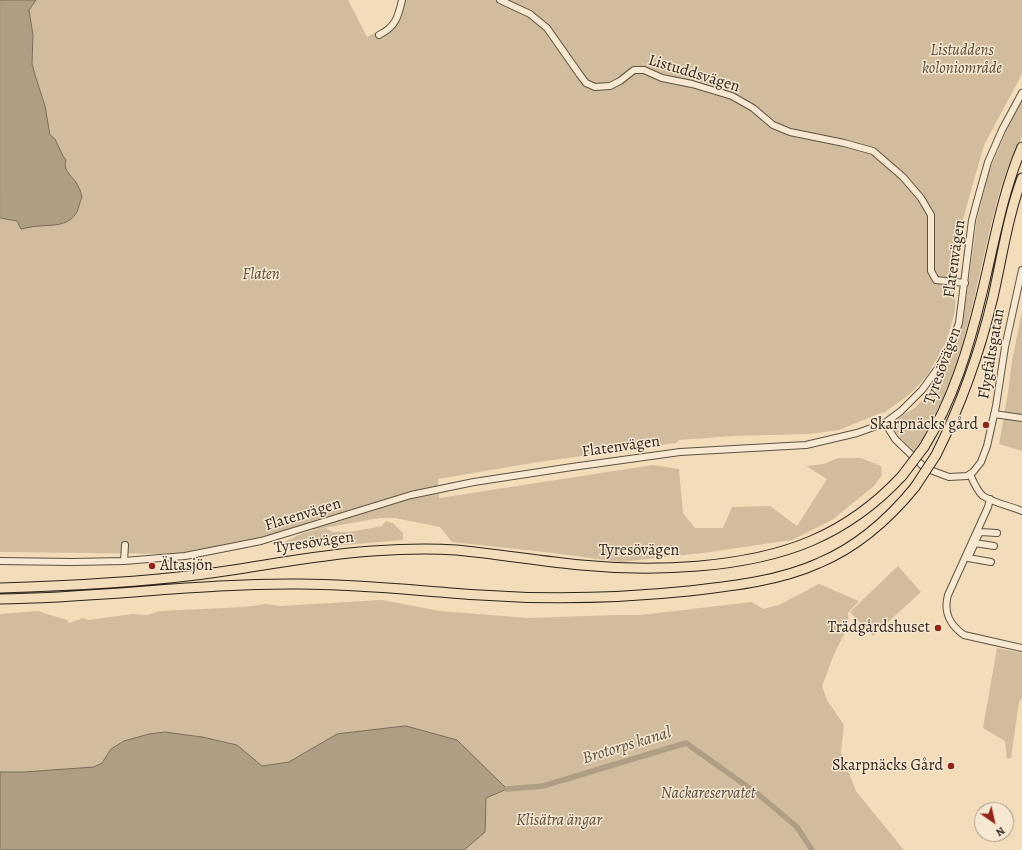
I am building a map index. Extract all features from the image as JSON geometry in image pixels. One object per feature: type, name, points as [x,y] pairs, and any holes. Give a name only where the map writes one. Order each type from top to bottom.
[{"type":"highway","name":"Tyresövägen","points":[[0,588],[156,580],[346,553],[399,549],[460,551],[602,566],[657,567],[711,564],[763,555],[797,546],[818,538],[852,519],[869,507],[902,476],[924,447],[938,424],[969,341],[982,293],[1002,205],[1022,147]]},
{"type":"highway","name":"Tyresövägen","points":[[0,599],[70,598],[264,584],[334,584],[480,595],[558,598],[622,596],[721,587],[768,579],[818,564],[833,557],[879,526],[894,512],[915,487],[936,455],[957,410],[983,336],[1011,216],[1022,178]]},
{"type":"street","points":[[378,35],[393,26],[398,17],[402,0]]},
{"type":"street","name":"Listuddsvägen","points":[[500,0],[530,14],[547,28],[586,83],[595,87],[610,86],[620,81],[634,70],[644,70],[662,78],[692,84],[732,96],[753,108],[773,125],[790,132],[844,143],[873,151],[904,177],[921,198],[931,215],[931,271],[933,276],[936,280],[965,283]]},
{"type":"street","name":"Flatenvägen","points":[[0,561],[124,561],[185,556],[261,541],[411,495],[474,482],[680,452],[806,445],[858,433],[885,424],[901,411],[922,390],[950,348],[959,323],[972,220],[988,162],[1002,130],[1022,93]]},
{"type":"street","name":"Flygfältsgatan","points":[[970,474],[981,462],[987,446],[1005,347],[1022,270]]},
{"type":"street","points":[[994,414],[1022,418]]},
{"type":"street","points":[[885,424],[895,439],[925,468],[949,477],[967,476],[970,474],[983,496],[1022,511]]},
{"type":"street","points":[[990,499],[988,507],[948,595],[946,604],[947,614],[956,630],[964,635],[1022,648]]},
{"type":"street","points":[[991,562],[968,558],[980,532],[997,533]]},
{"type":"street","points":[[975,543],[994,546]]},
{"type":"street","points":[[124,561],[125,545]]},
{"type":"green space","name":"Flaten","points":[[0,0],[348,0],[367,37],[392,24],[401,0],[1022,0],[1022,74],[984,145],[961,226],[956,271],[955,310],[946,342],[928,374],[915,389],[885,412],[839,430],[808,434],[733,436],[679,440],[676,443],[532,463],[438,479],[439,498],[653,465],[679,469],[683,513],[695,528],[723,528],[732,507],[770,506],[797,526],[827,479],[806,466],[824,464],[838,458],[861,458],[881,466],[882,475],[874,486],[832,520],[792,540],[703,553],[620,562],[452,542],[440,527],[395,518],[380,518],[284,535],[214,551],[178,554],[0,552]]},
{"type":"green space","points":[[1022,101],[1022,135],[1006,171],[1002,184],[972,308],[955,368],[944,397],[930,425],[914,451],[896,432],[894,428],[895,424],[902,415],[914,408],[922,400],[924,402],[927,399],[926,397],[935,386],[935,383],[952,353],[964,315],[977,219],[989,171],[1006,132]]},
{"type":"green space","points":[[1022,311],[1022,451],[999,444],[1012,361]]},
{"type":"green space","points":[[386,521],[393,523],[403,533],[403,540],[311,548],[284,546],[282,543],[303,533],[325,528],[333,532],[349,532],[382,526]]},
{"type":"green space","points":[[898,566],[921,592],[873,636],[850,612]]},
{"type":"green space","points":[[819,584],[859,601],[848,613],[846,631],[835,653],[822,686],[827,700],[844,725],[841,752],[856,791],[904,850],[0,850],[0,614],[37,611],[67,620],[69,623],[83,618],[89,620],[132,614],[147,615],[160,611],[244,607],[266,604],[281,606],[382,600],[440,611],[528,618],[640,615],[752,602],[763,609],[779,605]]},
{"type":"green space","points":[[997,648],[1022,653],[1022,698],[1019,702],[1011,758],[1007,759],[1005,741],[983,728]]},
{"type":"shaded area","points":[[0,0],[36,0],[29,10],[33,35],[32,64],[45,106],[50,135],[55,139],[66,160],[66,169],[77,184],[82,197],[75,215],[72,219],[64,223],[21,229],[17,221],[0,218]]},
{"type":"shaded area","points":[[406,726],[457,740],[507,789],[486,798],[485,832],[464,850],[0,850],[0,772],[24,772],[94,767],[102,763],[111,749],[124,741],[149,734],[165,732],[202,737],[237,745],[262,766],[289,762],[337,734]]},
{"type":"waterway","name":"Brotorps kanal","points":[[507,789],[543,786],[686,743],[759,795],[797,827],[812,850]]},
{"type":"place","name":"Skarpnäcks gård","points":[[986,425]]},
{"type":"place","name":"Ältasjön","points":[[152,566]]},
{"type":"place","name":"Trädgårdshuset","points":[[938,628]]},
{"type":"place","name":"Skarpnäcks Gård","points":[[951,766]]},
{"type":"park label","name":"Listuddens koloniområde","points":[[962,60]]},
{"type":"park label","name":"Nackareservatet","points":[[708,794]]},
{"type":"park label","name":"Klisätra ängar","points":[[559,821]]}]
